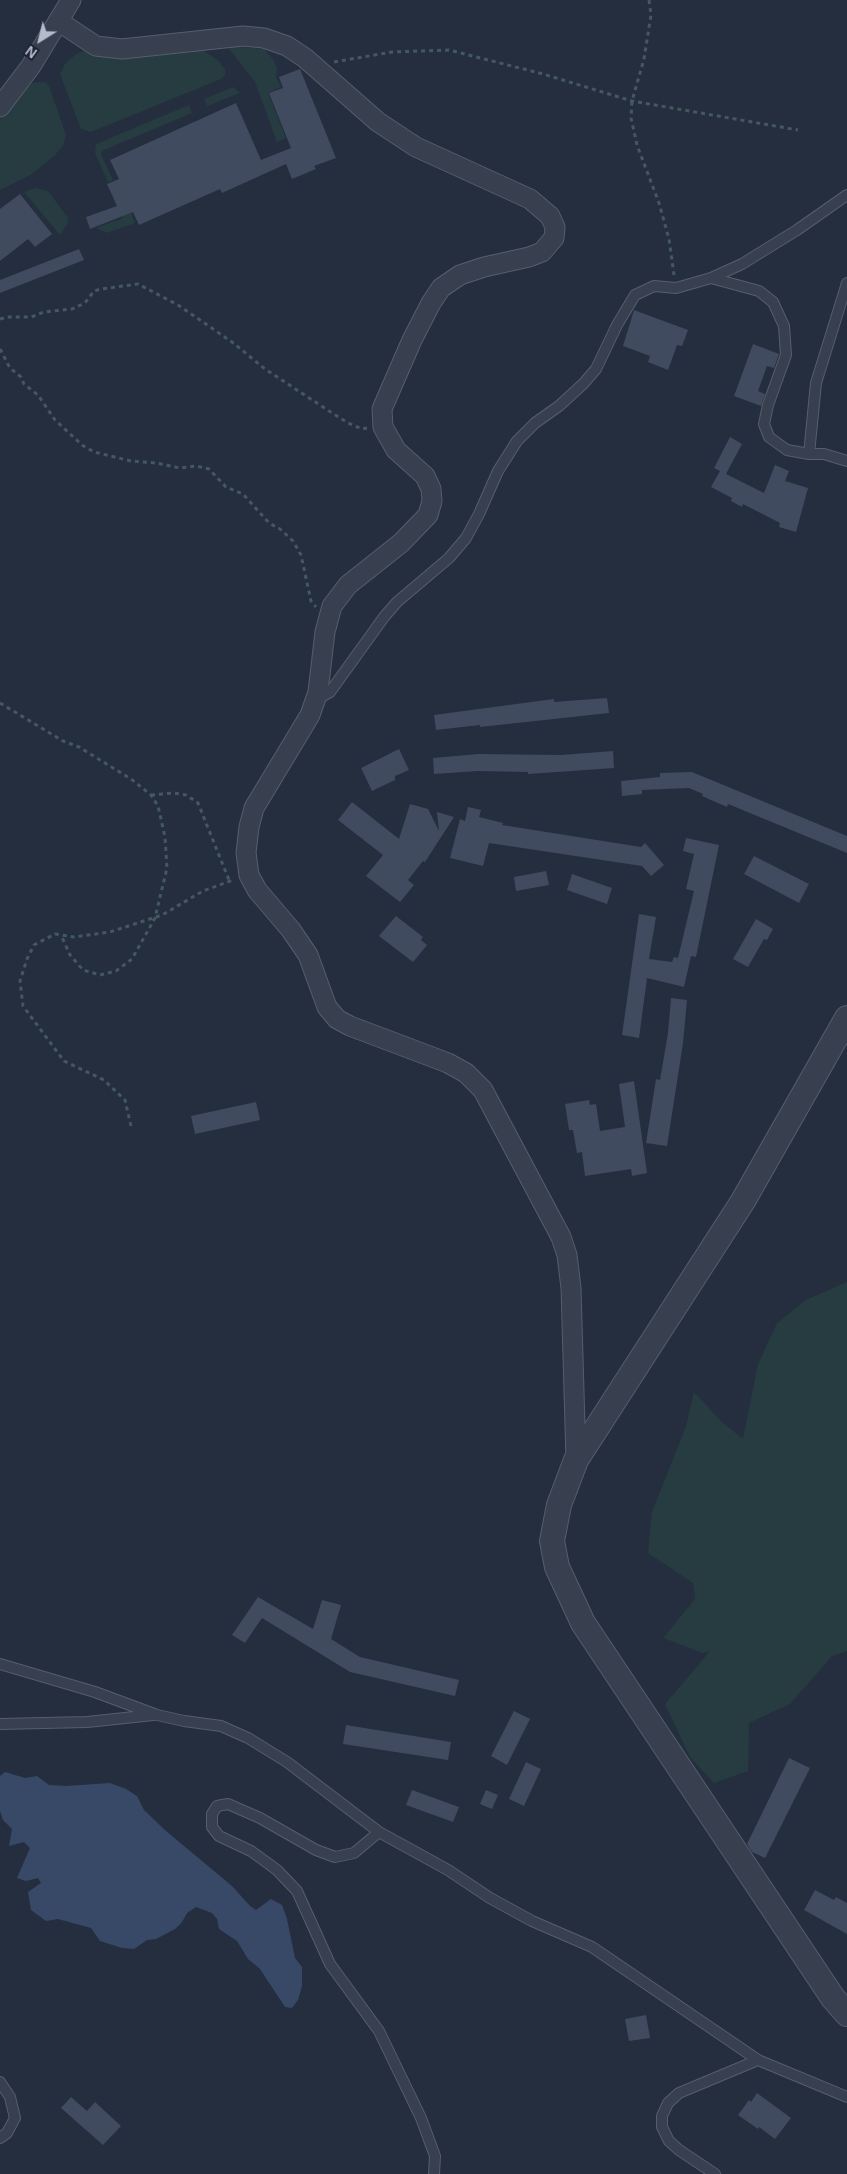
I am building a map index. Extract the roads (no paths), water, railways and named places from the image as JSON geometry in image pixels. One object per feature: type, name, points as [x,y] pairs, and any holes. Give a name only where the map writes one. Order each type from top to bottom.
[{"type":"street","points":[[0,107],[31,66],[71,0]]},
{"type":"street","points":[[58,22],[96,46],[122,49],[243,36],[264,38],[287,46],[314,66],[378,122],[416,147],[530,199],[550,216],[555,227],[554,238],[542,252],[460,275],[441,288],[430,303],[382,409],[383,427],[396,450],[425,476],[431,489],[432,501],[428,515],[401,543],[348,585],[332,606],[325,632],[318,692],[315,701],[299,736],[266,785],[254,808],[246,852],[251,879],[257,890],[291,930],[308,955],[327,1007],[337,1019],[350,1026],[448,1063],[466,1073],[482,1090],[561,1237],[566,1255],[571,1288],[576,1460]]},
{"type":"street","points":[[847,1018],[743,1201],[576,1460],[559,1505],[552,1541],[557,1567],[583,1623],[833,1998],[847,2014]]},
{"type":"lane","points":[[315,701],[330,692],[397,602],[449,558],[466,538],[498,471],[517,441],[535,423],[559,406],[596,369],[617,325],[636,295],[654,286],[676,288],[712,278],[742,264],[797,230],[847,195]]},
{"type":"lane","points":[[712,278],[759,291],[773,302],[784,326],[786,355],[768,405],[764,424],[769,437],[787,450],[809,454],[824,454],[847,461]]},
{"type":"lane","points":[[809,454],[816,383],[847,283]]},
{"type":"lane","points":[[0,1664],[95,1692],[157,1715],[221,1726],[248,1738],[287,1762],[379,1832],[448,1870],[490,1898],[532,1922],[592,1947],[758,2060],[847,2097]]},
{"type":"lane","points":[[0,1724],[87,1722],[157,1715]]},
{"type":"lane","points":[[379,1832],[354,1853],[335,1857],[316,1850],[260,1818],[228,1804],[217,1806],[212,1814],[212,1827],[219,1836],[258,1856],[277,1870],[296,1891],[330,1964],[379,2031],[421,2118],[435,2156],[434,2174]]},
{"type":"lane","points":[[715,2174],[669,2141],[662,2127],[662,2116],[668,2103],[679,2093],[758,2060]]},
{"type":"lane","points":[[0,2082],[10,2097],[15,2118],[7,2133],[0,2138]]},
{"type":"water","points":[[5,1772],[25,1778],[37,1776],[49,1785],[66,1786],[110,1783],[126,1789],[137,1796],[144,1810],[166,1831],[232,1886],[250,1906],[256,1910],[271,1899],[282,1905],[287,1919],[295,1958],[302,1967],[302,1986],[298,2000],[292,2008],[285,2007],[260,1969],[248,1959],[237,1941],[219,1929],[217,1919],[212,1913],[196,1907],[187,1913],[175,1929],[156,1939],[147,1940],[134,1949],[122,1948],[100,1941],[91,1928],[58,1919],[46,1921],[31,1910],[28,1892],[41,1883],[38,1878],[26,1881],[17,1878],[30,1848],[24,1842],[9,1846],[12,1829],[3,1820],[0,1811],[0,1776]]}]
